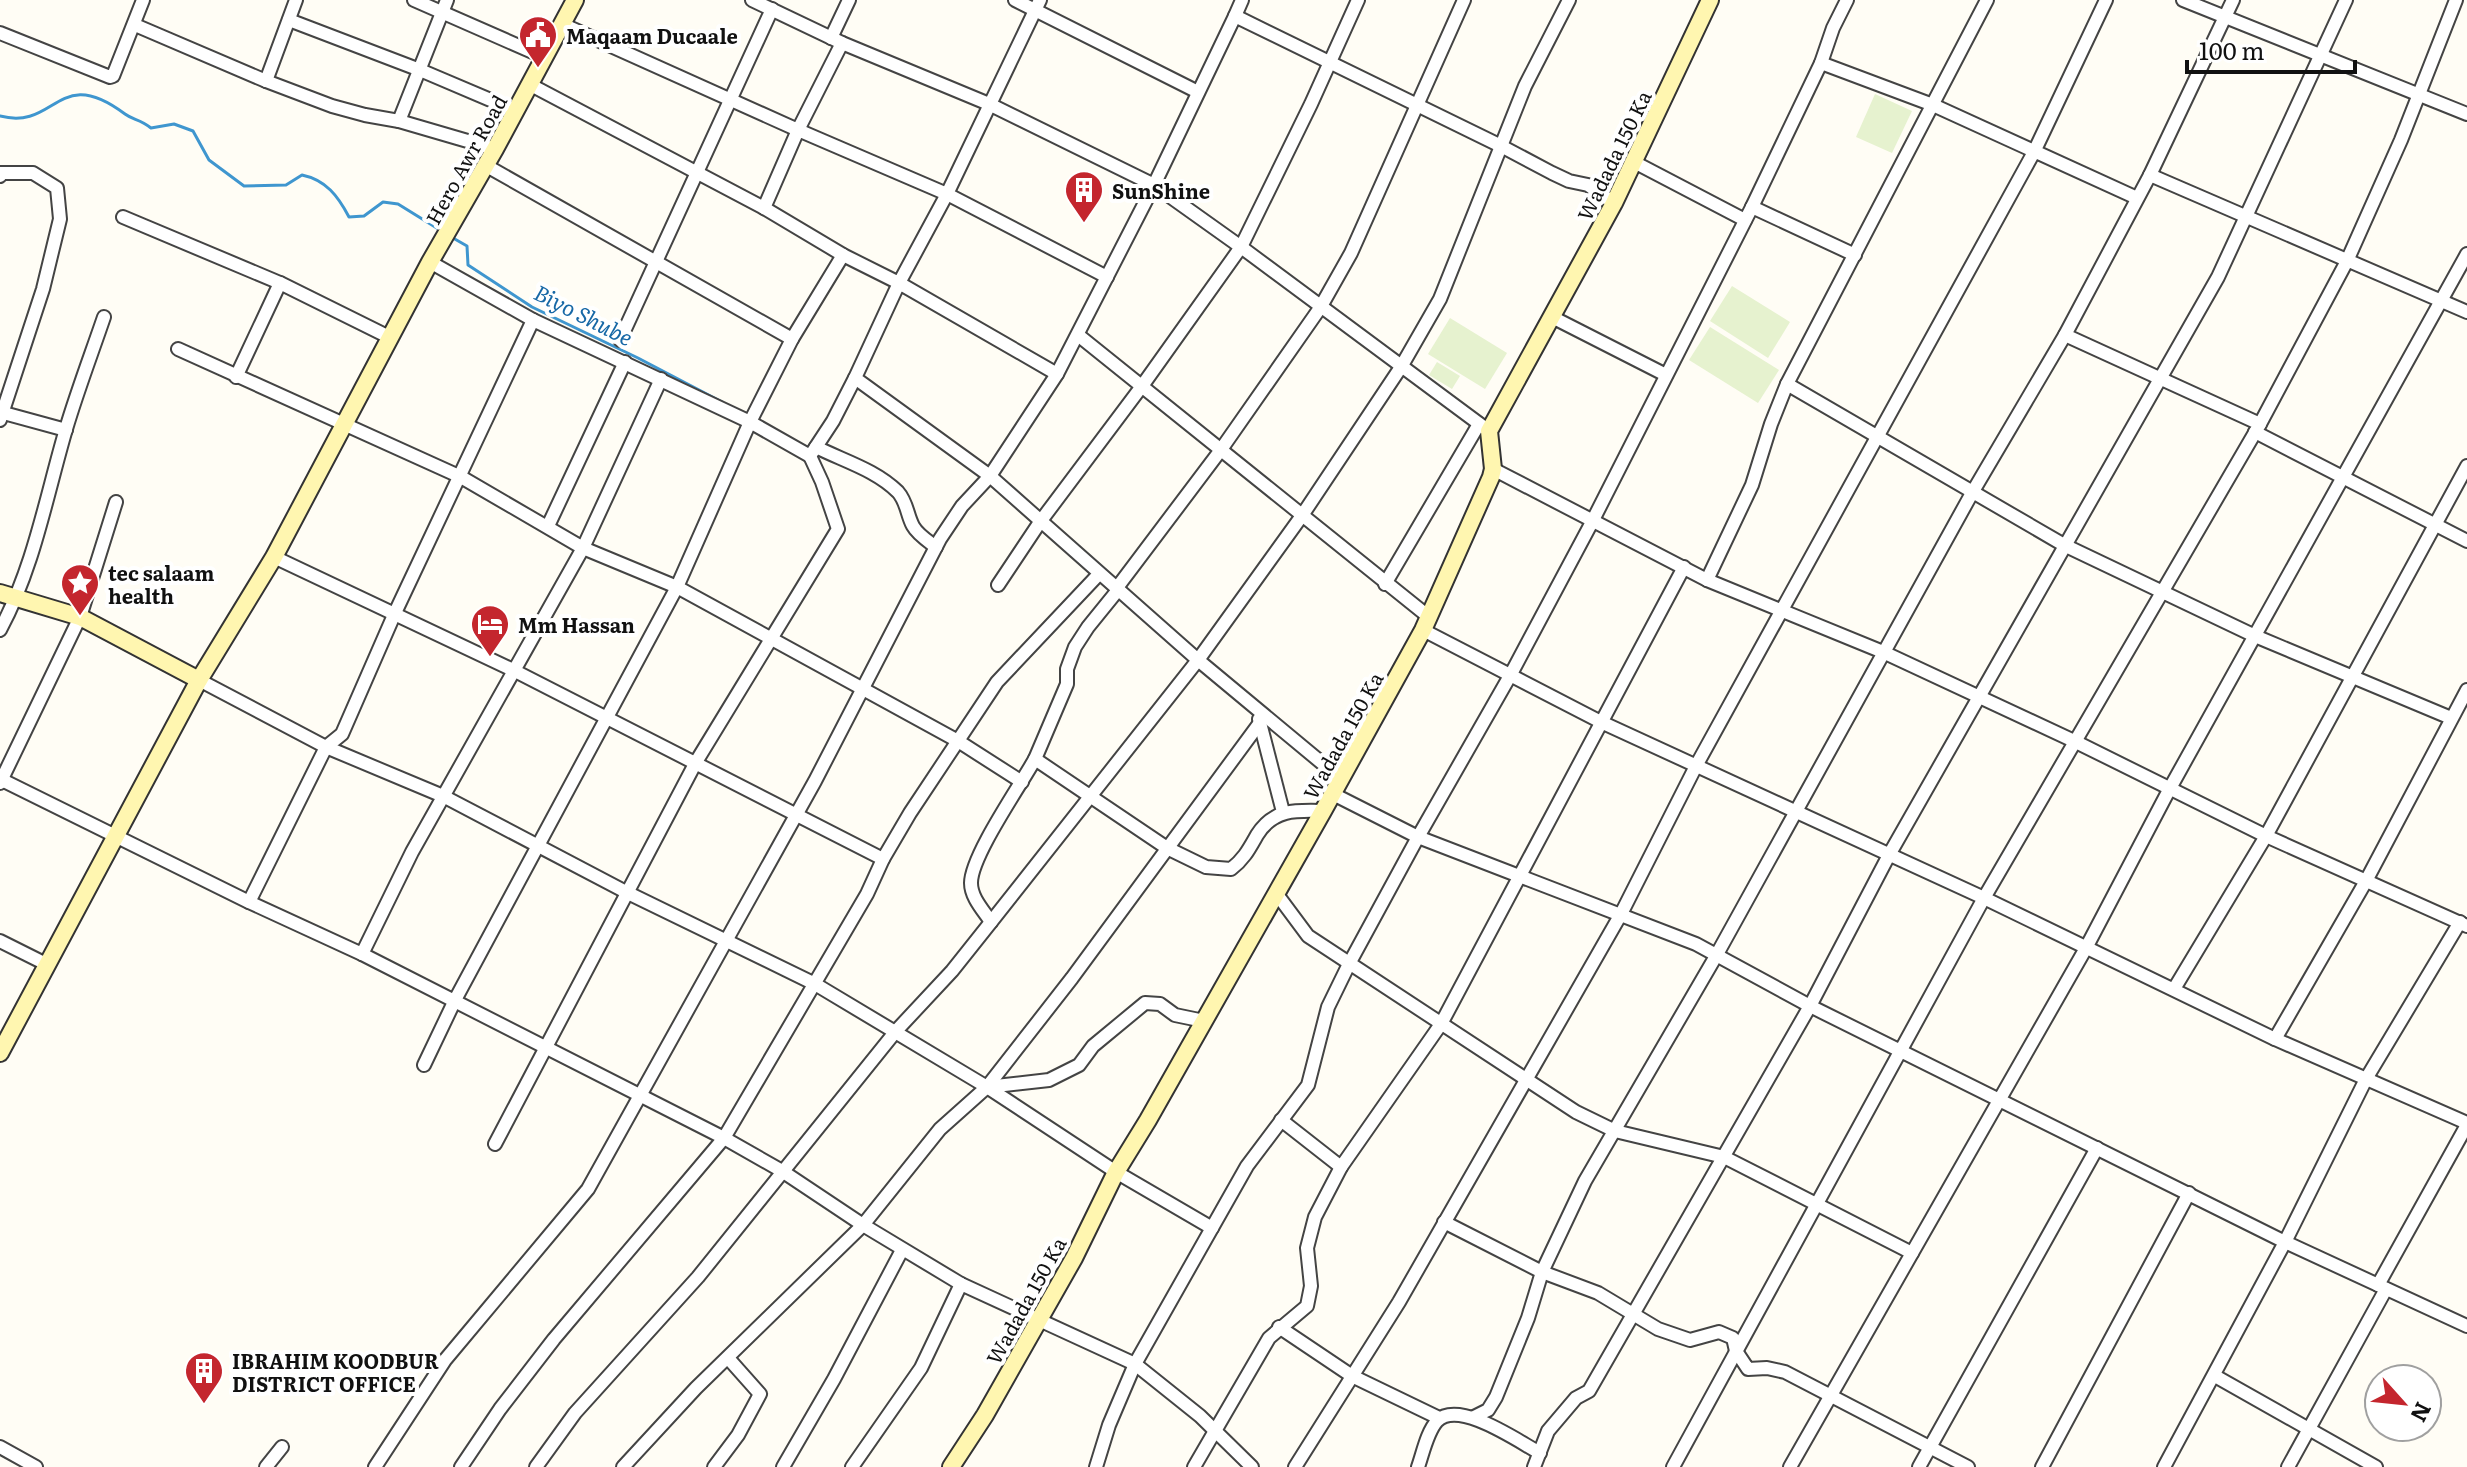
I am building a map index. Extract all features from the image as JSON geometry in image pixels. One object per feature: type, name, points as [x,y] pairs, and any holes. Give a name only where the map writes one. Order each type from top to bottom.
[{"type":"street","points":[[0,33],[110,77],[117,71],[143,0]]},
{"type":"street","points":[[266,81],[296,0]]},
{"type":"street","points":[[414,0],[445,6],[544,57]]},
{"type":"street","points":[[764,208],[836,40],[849,0]]},
{"type":"street","points":[[1015,0],[1038,4],[1198,92]]},
{"type":"street","points":[[998,585],[1040,522],[1241,247],[1358,0]]},
{"type":"street","points":[[991,922],[975,898],[970,881],[986,842],[1035,759],[1067,684],[1067,669],[1075,647],[1220,451],[1320,308],[1351,253],[1464,0]]},
{"type":"street","points":[[536,1467],[575,1413],[698,1277],[896,1031],[952,971],[1198,660],[1301,517],[1401,367],[1440,299],[1525,86],[1569,0]]},
{"type":"street","name":"Wadada 150 Ka","points":[[951,1467],[985,1415],[1074,1258],[1116,1172],[1323,811],[1426,624],[1493,469],[1484,427],[1552,317],[1614,203],[1710,0]]},
{"type":"street","points":[[1096,1467],[1109,1425],[1135,1364],[1247,1166],[1308,1085],[1328,1007],[1349,964],[1592,522],[1752,207],[1821,63],[1847,0]]},
{"type":"street","points":[[1707,580],[1752,485],[1787,384],[1987,0]]},
{"type":"street","points":[[1295,1467],[1399,1302],[1621,914],[1696,766],[2034,152],[2106,0]]},
{"type":"street","points":[[2183,0],[2467,114]]},
{"type":"street","points":[[1279,1327],[1352,1376],[1439,1418],[1474,1417],[1488,1410],[1528,1318],[1542,1272],[1585,1181],[1716,956],[1972,493],[2065,335],[2150,175],[2233,0]]},
{"type":"street","points":[[1534,1467],[1548,1431],[1576,1398],[1589,1391],[1724,1157],[1810,1006],[1889,855],[2218,277],[2346,0]]},
{"type":"street","points":[[1673,1467],[1984,898],[2257,428],[2347,261],[2401,140],[2456,0]]},
{"type":"street","points":[[757,1],[836,40],[989,104],[1154,185],[1484,427],[1385,584]]},
{"type":"street","name":"Hero Awr Road","points":[[0,1053],[199,680],[274,557],[430,262],[495,149],[562,24],[568,2]]},
{"type":"street","points":[[495,1144],[696,762],[774,639],[838,529],[813,452],[855,378],[1038,4]]},
{"type":"street","points":[[375,1467],[445,1360],[588,1189],[797,814],[936,547],[962,506],[990,476],[1057,374],[1154,185],[1238,5],[1330,61],[1569,181],[1588,185],[1614,203]]},
{"type":"street","points":[[399,121],[445,6]]},
{"type":"street","points":[[620,340],[772,9]]},
{"type":"street","points":[[289,20],[514,110]]},
{"type":"street","points":[[562,24],[947,194],[1107,277]]},
{"type":"street","points":[[135,25],[266,81],[354,112],[399,121],[495,149]]},
{"type":"street","points":[[1821,63],[1933,105],[2137,198]]},
{"type":"street","points":[[529,84],[764,208],[1057,374]]},
{"type":"street","points":[[1634,162],[1745,220]]},
{"type":"street","points":[[485,165],[792,339]]},
{"type":"street","points":[[0,176],[1,173],[33,173],[57,188],[60,219],[43,289],[1,415],[66,430]]},
{"type":"street","points":[[2150,175],[2467,312]]},
{"type":"street","points":[[1752,207],[1855,255]]},
{"type":"street","points":[[123,217],[280,283],[391,338]]},
{"type":"street","points":[[1790,1467],[2086,948],[2169,790],[2467,254]]},
{"type":"street","points":[[424,1065],[455,1000],[677,587],[750,422],[792,339],[843,255]]},
{"type":"street","points":[[430,262],[533,320],[813,452],[873,472],[902,497],[916,531],[936,547]]},
{"type":"street","points":[[236,377],[280,283]]},
{"type":"street","points":[[0,630],[17,598],[37,538],[66,430],[104,317]]},
{"type":"street","points":[[1552,317],[1666,375]]},
{"type":"street","points":[[249,902],[326,747],[342,734],[394,615],[533,320]]},
{"type":"street","points":[[1078,335],[1385,584],[1426,624],[1511,674],[1601,722],[1984,898],[2275,1039],[2467,1124],[2288,1467]]},
{"type":"street","points":[[2065,335],[2257,428],[2467,541]]},
{"type":"street","points":[[178,349],[461,477],[583,548],[677,587],[862,686],[1022,782]]},
{"type":"street","points":[[548,526],[625,362]]},
{"type":"street","points":[[855,378],[990,476],[1336,786],[1418,837],[1678,936],[1810,1006],[2285,1242],[2467,1326]]},
{"type":"street","points":[[362,954],[412,852],[583,548],[661,379]]},
{"type":"street","points":[[1787,384],[2064,545],[2255,636],[2451,718]]},
{"type":"street","points":[[2174,989],[2266,836],[2467,466]]},
{"type":"street","points":[[1493,469],[1707,580],[1883,652],[2074,741],[2266,836],[2463,924],[2366,1079],[2285,1242],[2164,1467]]},
{"type":"street","points":[[116,502],[80,617],[1,781],[362,954],[724,1138],[961,1284],[1135,1364],[1200,1416],[1252,1467]]},
{"type":"street","points":[[274,557],[513,670],[883,859]]},
{"type":"street","points":[[1194,1467],[1261,1350],[1279,1327],[1307,1306],[1311,1286],[1307,1248],[1309,1234],[1341,1167],[1441,1024],[1684,567]]},
{"type":"street","points":[[461,1467],[500,1409],[554,1339],[724,1138],[867,894],[883,859],[997,682],[1099,574]]},
{"type":"street","points":[[0,593],[80,617],[326,747],[443,796],[626,892],[815,984],[987,1087],[1116,1172],[1212,1228]]},
{"type":"street","points":[[2275,1039],[2366,881],[2467,690]]},
{"type":"street","points":[[1259,718],[1283,812]]},
{"type":"street","points":[[623,1467],[696,1388],[863,1225],[940,1129],[987,1087],[1072,978],[1259,718]]},
{"type":"street","points":[[1035,759],[1167,848],[1206,867],[1231,869],[1244,859],[1259,831],[1276,814],[1323,811]]},
{"type":"street","points":[[1276,893],[1308,936],[1568,1107],[1615,1131],[1724,1157],[1912,1253]]},
{"type":"street","points":[[0,941],[48,965]]},
{"type":"street","points":[[987,1087],[1049,1080],[1079,1065],[1093,1046],[1145,1003],[1160,1004],[1175,1015],[1204,1021]]},
{"type":"street","points":[[1281,1120],[1341,1167]]},
{"type":"street","points":[[1919,1467],[2097,1148]]},
{"type":"street","points":[[2042,1467],[2189,1193]]},
{"type":"street","points":[[1444,1222],[1542,1272],[1598,1293],[1658,1329],[1690,1340],[1719,1332],[1733,1338],[1736,1351],[1748,1369],[1767,1368],[1785,1372],[1968,1467]]},
{"type":"street","points":[[783,1467],[834,1379],[902,1250]]},
{"type":"street","points":[[852,1467],[921,1368],[961,1284]]},
{"type":"street","points":[[714,1467],[738,1435],[760,1394],[728,1358]]},
{"type":"street","points":[[2215,1376],[2376,1467]]},
{"type":"street","points":[[1474,1417],[1540,1453]]},
{"type":"street","points":[[1418,1467],[1432,1428],[1439,1418]]},
{"type":"street","points":[[0,1447],[12,1462],[36,1467]]},
{"type":"street","points":[[266,1467],[282,1447]]},
{"type":"green space","points":[[1875,94],[1912,111],[1892,153],[1856,137]]},
{"type":"green space","points":[[1732,286],[1790,322],[1768,358],[1710,321]]},
{"type":"green space","points":[[1450,318],[1507,353],[1485,389],[1428,354]]},
{"type":"green space","points":[[1710,327],[1779,370],[1758,403],[1689,360]]},
{"type":"green space","points":[[1437,362],[1460,376],[1452,389],[1429,375]]},
{"type":"waterway","name":"Biyo Shube","points":[[0,116],[19,118],[34,115],[71,96],[85,95],[102,100],[151,128],[174,124],[193,131],[209,160],[244,186],[286,185],[302,175],[330,190],[349,217],[364,216],[383,202],[398,204],[440,230]]},
{"type":"waterway","name":"Biyo Shube","points":[[453,238],[467,246],[468,265],[532,307],[722,402]]},
{"type":"place","name":"Maqaam Ducaale","points":[[538,69]]},
{"type":"place","name":"SunShine","points":[[1084,224]]},
{"type":"place","name":"tec salaam health","points":[[80,617]]},
{"type":"place","name":"Mm Hassan","points":[[490,658]]},
{"type":"place","name":"IBRAHIM KOODBUR DISTRICT OFFICE","points":[[204,1405]]}]
